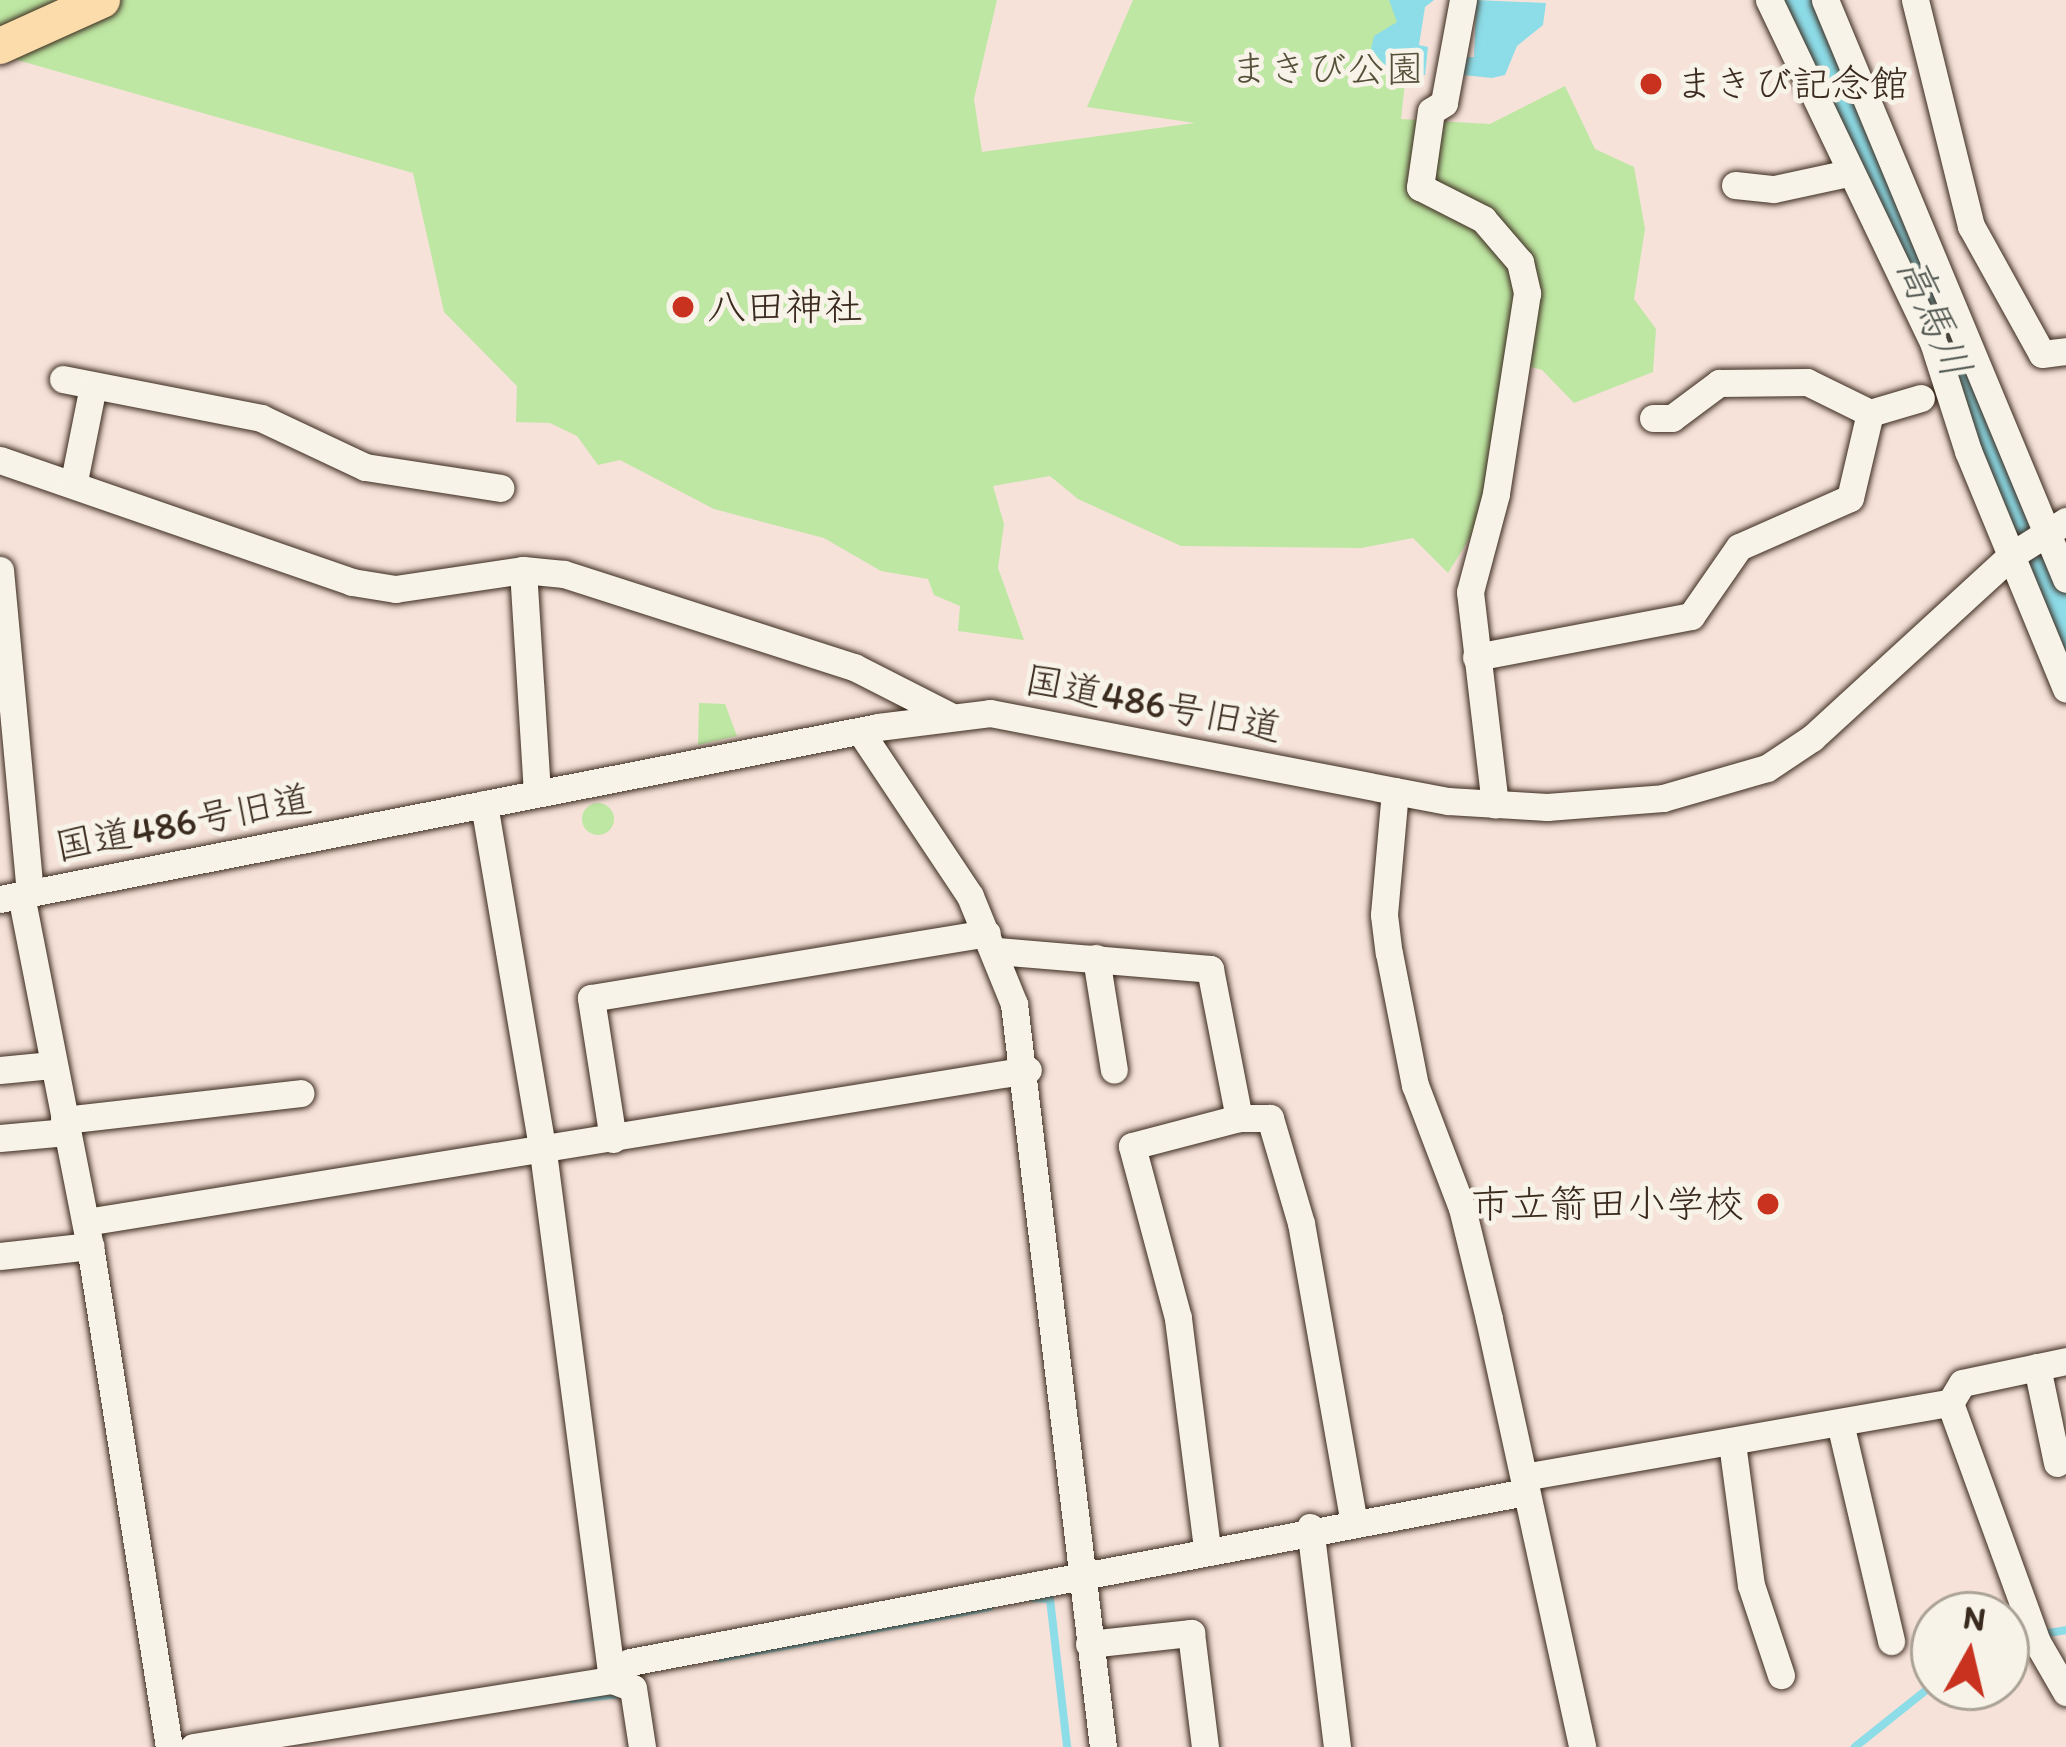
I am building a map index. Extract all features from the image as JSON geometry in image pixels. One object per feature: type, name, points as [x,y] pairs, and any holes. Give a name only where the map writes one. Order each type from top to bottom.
[{"type":"main road","points":[[0,46],[102,0]]},
{"type":"street","points":[[1463,0],[1444,103],[1431,111],[1420,187],[1483,219],[1520,262],[1527,292],[1496,494],[1470,592],[1495,806]]},
{"type":"street","points":[[1769,0],[1934,345],[1968,452]]},
{"type":"street","points":[[1825,0],[2035,539],[2066,689]]},
{"type":"street","points":[[1915,0],[1971,226],[2042,354],[2066,351]]},
{"type":"street","points":[[1735,185],[1774,189],[1848,173]]},
{"type":"street","points":[[1934,345],[1920,356],[1922,398],[2066,579]]},
{"type":"street","points":[[63,379],[261,418],[365,467],[500,488]]},
{"type":"street","points":[[1653,418],[1672,418],[1719,383],[1807,382],[1870,413],[1922,398]]},
{"type":"street","points":[[74,482],[93,386]]},
{"type":"street","points":[[1476,657],[1691,616],[1739,547],[1850,498],[1870,413]]},
{"type":"street","points":[[0,460],[352,582],[395,589],[523,570],[564,574],[854,667],[950,716]]},
{"type":"street","name":"国道486号旧道","points":[[17,896],[950,716],[1036,717],[1395,791],[1495,806],[1663,798],[1766,767],[1850,706],[2035,539]]},
{"type":"street","points":[[0,570],[17,896],[88,1234],[170,1747]]},
{"type":"street","points":[[523,570],[537,793]]},
{"type":"street","points":[[860,731],[992,942],[1028,1070],[1080,1575],[1103,1747]]},
{"type":"street","points":[[1395,791],[1384,915],[1389,953],[1415,1085],[1462,1208],[1582,1747]]},
{"type":"street","points":[[484,804],[624,1684],[642,1747]]},
{"type":"street","points":[[613,1139],[591,998],[992,942],[1210,969],[1239,1118]]},
{"type":"street","points":[[1096,958],[1114,1070]]},
{"type":"street","points":[[0,1070],[52,1066]]},
{"type":"street","points":[[0,1256],[361,1173],[543,1152],[1028,1070]]},
{"type":"street","points":[[0,1138],[300,1093]]},
{"type":"street","points":[[1207,1547],[1178,1318],[1132,1146],[1239,1118],[1270,1118],[1301,1223],[1353,1519]]},
{"type":"street","points":[[624,1684],[629,1662],[1950,1402],[1962,1383],[2066,1361]]},
{"type":"street","points":[[2037,1367],[2057,1462]]},
{"type":"street","points":[[1950,1402],[2034,1635],[2066,1692]]},
{"type":"street","points":[[1840,1423],[1891,1641]]},
{"type":"street","points":[[1732,1443],[1751,1585],[1781,1675]]},
{"type":"street","points":[[1310,1527],[1336,1747]]},
{"type":"street","points":[[1089,1644],[1191,1633],[1205,1747]]},
{"type":"street","points":[[193,1747],[624,1684]]},
{"type":"green space","name":"まきび公園","points":[[0,0],[997,0],[974,99],[982,152],[1195,123],[1087,107],[1133,0],[1414,0],[1401,119],[1490,124],[1565,86],[1595,149],[1634,167],[1645,229],[1634,299],[1656,329],[1653,372],[1574,403],[1542,370],[1504,359],[1479,523],[1448,573],[1413,538],[1361,548],[1181,546],[1078,499],[1050,476],[993,486],[1004,524],[998,568],[1024,640],[958,631],[960,606],[934,595],[928,579],[881,571],[824,538],[714,509],[620,460],[598,465],[577,436],[550,423],[516,422],[517,386],[444,312],[413,173],[0,55]]},
{"type":"green space","points":[[699,703],[725,704],[737,736],[698,745]]},
{"type":"green space","points":[[598,803],[609,808],[614,819],[609,830],[598,835],[587,830],[582,819],[587,808]]},
{"type":"water","points":[[1389,0],[1434,0],[1425,7],[1419,45],[1428,47],[1425,75],[1389,70],[1371,49],[1374,36],[1397,22]]},
{"type":"water","points":[[1476,0],[1546,3],[1543,25],[1517,46],[1505,75],[1463,75],[1466,57],[1474,57]]},
{"type":"waterway","name":"高馬川","points":[[1801,0],[2066,633]]},
{"type":"waterway","points":[[1033,1598],[1050,1599],[1067,1747]]},
{"type":"waterway","points":[[720,1658],[989,1607]]},
{"type":"waterway","points":[[2042,1634],[2066,1630]]},
{"type":"waterway","points":[[572,1699],[622,1694]]},
{"type":"waterway","points":[[1855,1747],[1910,1703]]},
{"type":"place","name":"まきび記念館","points":[[1651,84]]},
{"type":"place","name":"八田神社","points":[[683,307]]},
{"type":"place","name":"市立箭田小学校","points":[[1768,1204]]}]
